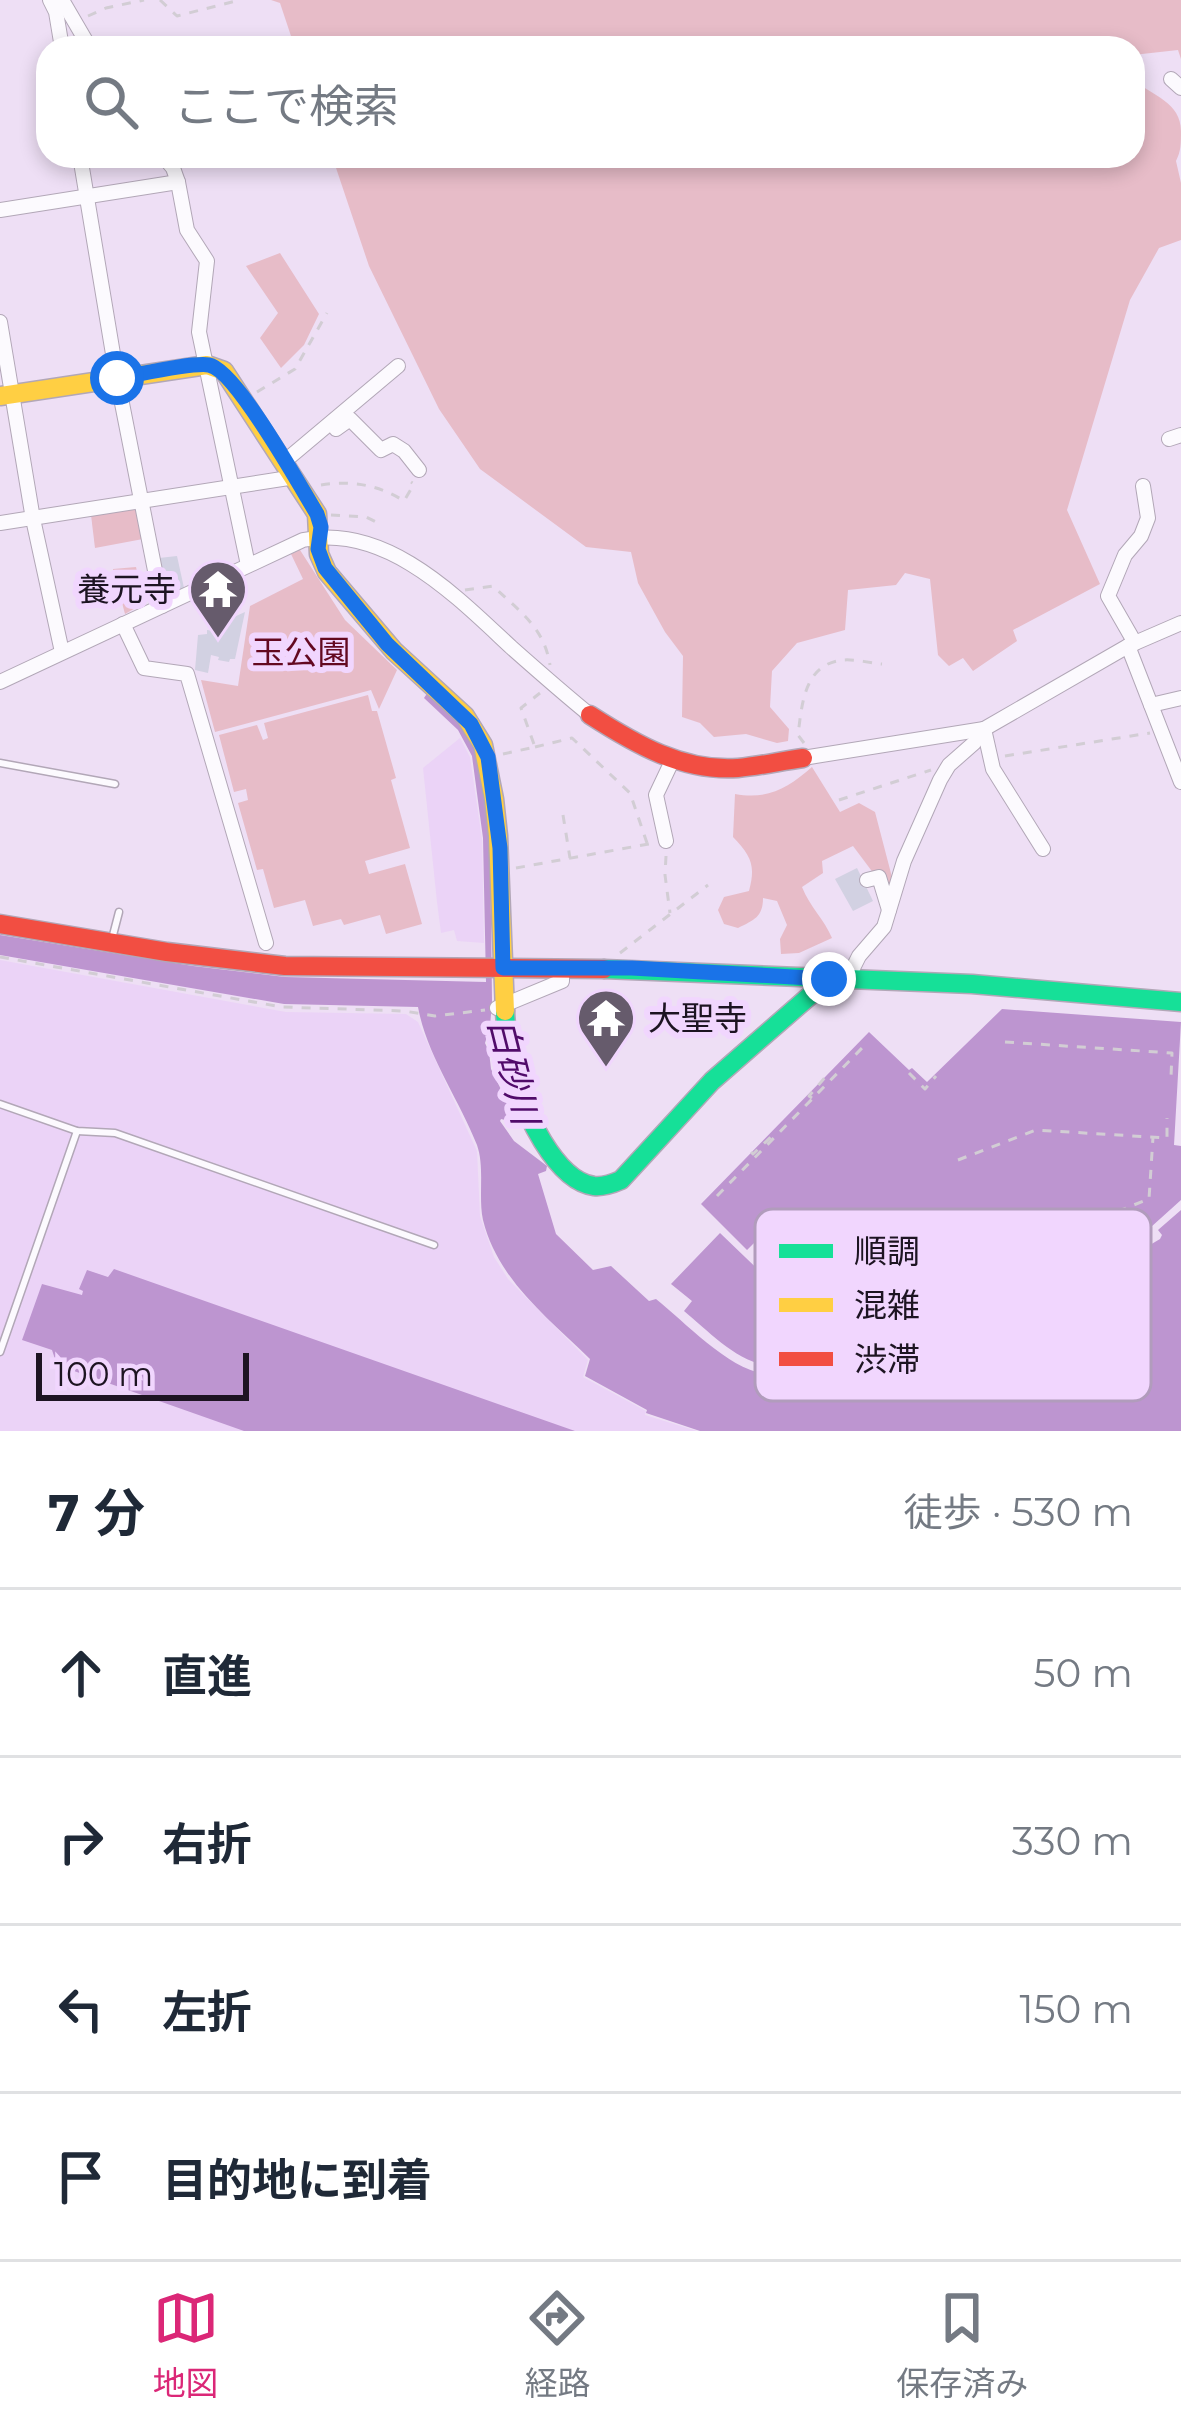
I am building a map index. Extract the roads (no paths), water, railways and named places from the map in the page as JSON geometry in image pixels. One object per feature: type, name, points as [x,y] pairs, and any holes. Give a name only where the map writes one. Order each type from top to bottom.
[{"type":"street","points":[[50,0],[60,36]]},
{"type":"street","points":[[62,0],[82,36]]},
{"type":"street","points":[[82,168],[162,606]]},
{"type":"street","points":[[170,168],[178,182],[187,230],[207,261],[199,332],[248,565]]},
{"type":"street","points":[[0,210],[178,182]]},
{"type":"street","points":[[0,322],[5,395],[62,652]]},
{"type":"street","points":[[5,395],[207,364],[224,371],[317,514],[321,527],[318,549],[325,568],[387,644],[471,724],[488,757],[500,848],[493,968],[511,1065],[519,1092],[557,1161],[573,1178],[590,1185],[621,1180],[712,1081],[838,979],[884,927],[904,861],[949,765],[983,729]]},
{"type":"street","points":[[0,524],[294,476],[328,427],[398,366]]},
{"type":"street","points":[[328,427],[332,432],[350,419],[381,450],[393,444],[404,451],[413,474]]},
{"type":"street","points":[[1143,486],[1148,518],[1108,596],[1132,644],[1181,782]]},
{"type":"street","points":[[0,682],[319,536],[363,541],[391,553],[452,592],[590,716],[673,759],[709,767],[736,767],[804,751],[983,729],[1132,644],[1181,623]]},
{"type":"street","points":[[123,624],[144,668],[187,674],[266,943]]},
{"type":"street","points":[[1151,705],[1181,698]]},
{"type":"street","points":[[983,729],[992,769],[1043,849]]},
{"type":"street","points":[[666,841],[656,795],[673,759]]},
{"type":"street","points":[[867,880],[879,877],[889,910]]},
{"type":"street","points":[[0,924],[286,966],[562,968],[972,984],[1181,1002],[1181,990]]},
{"type":"street","points":[[501,1006],[562,981],[562,968]]},
{"type":"lane","points":[[0,763],[115,784]]},
{"type":"lane","points":[[111,943],[119,912]]},
{"type":"lane","points":[[0,1104],[77,1131],[116,1133],[434,1245]]},
{"type":"lane","points":[[0,1352],[77,1131]]},
{"type":"place","name":"養元寺","points":[[218,640]]},
{"type":"place","name":"大聖寺","points":[[606,1069]]},
{"type":"park label","name":"玉公園","points":[[301,652]]},
{"type":"water label","name":"白砂川","points":[[514,1071]]}]
